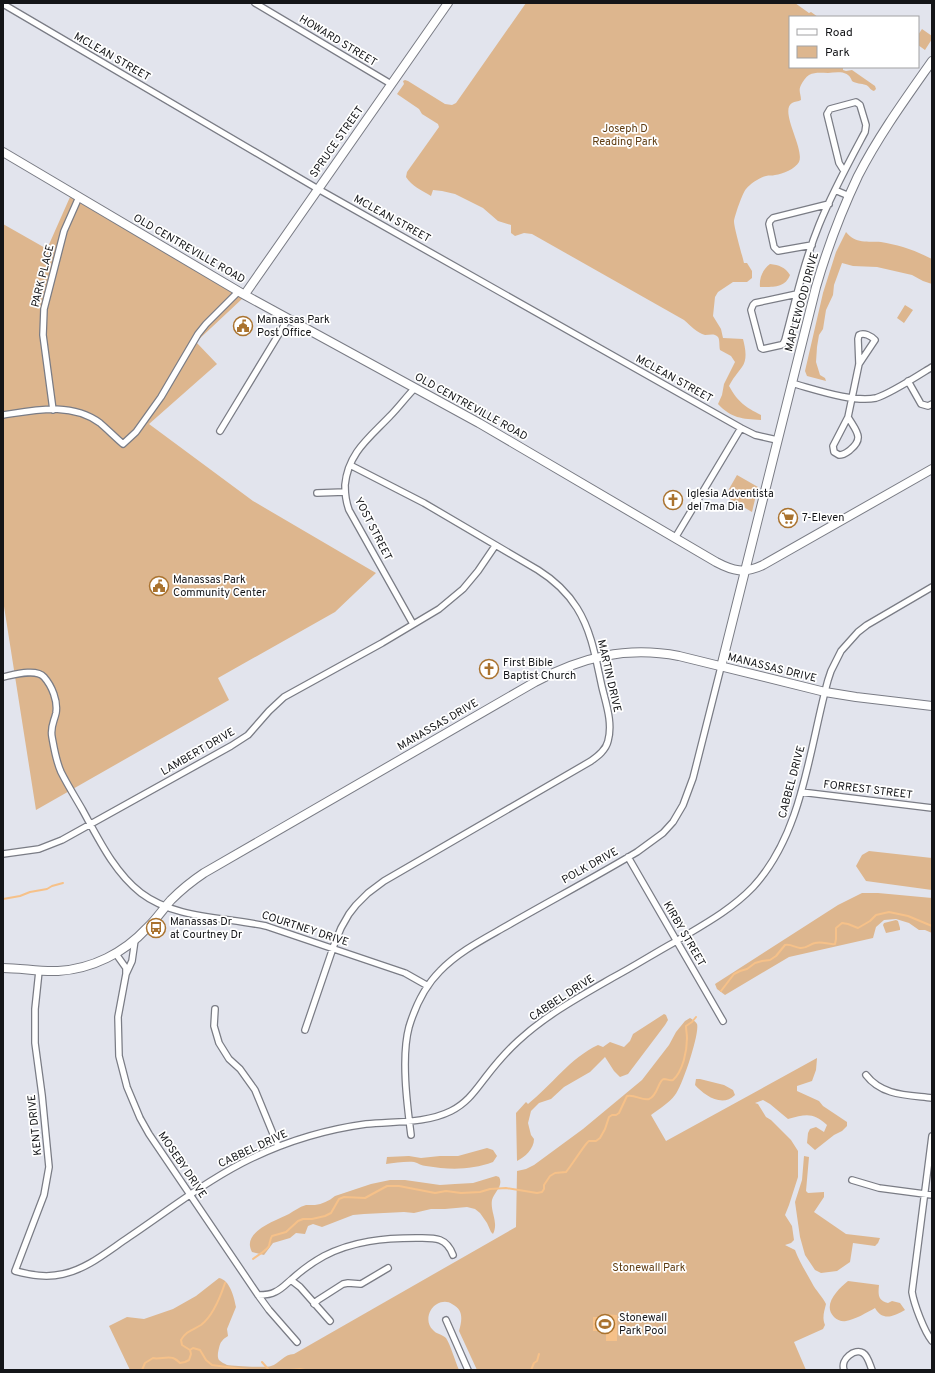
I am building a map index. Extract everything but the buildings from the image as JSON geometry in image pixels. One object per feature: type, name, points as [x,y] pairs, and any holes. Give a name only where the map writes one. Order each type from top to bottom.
[{"type":"main road","name":"SPRUCE STREET","points":[[242,293],[318,189],[448,3]]},
{"type":"main road","name":"MAPLEWOOD DRIVE","points":[[744,571],[791,383],[818,280],[830,242],[849,196],[875,145],[932,61]]},
{"type":"main road","name":"OLD CENTREVILLE ROAD","points":[[3,152],[242,293],[479,423],[723,566],[737,571],[744,571]]},
{"type":"main road","points":[[744,571],[754,569],[762,565],[932,469]]},
{"type":"main road","name":"POLK DRIVE","points":[[721,667],[744,571]]},
{"type":"main road","name":"MANASSAS DRIVE","points":[[3,968],[39,971],[73,970],[99,962],[116,954],[135,940],[166,906],[190,883],[218,865],[535,682],[561,669],[596,658],[620,653],[653,653],[679,656],[825,692],[932,706]]},
{"type":"street","name":"HOWARD STREET","points":[[254,3],[391,84]]},
{"type":"street","name":"MCLEAN STREET","points":[[3,4],[318,189],[741,428],[755,435],[777,440]]},
{"type":"street","points":[[797,294],[755,303],[752,305],[751,310],[761,348],[763,349],[783,344],[819,226],[844,171],[866,128],[860,105],[856,102],[830,108],[827,114],[839,163],[844,171]]},
{"type":"street","points":[[835,190],[849,196]]},
{"type":"street","name":"PARK PLACE","points":[[53,410],[43,335],[44,309],[63,235],[79,197]]},
{"type":"street","points":[[812,245],[778,251],[774,247],[769,224],[770,221],[774,218],[829,204]]},
{"type":"street","name":"SPRUCE STREET","points":[[53,410],[63,409],[90,417],[123,444],[136,432],[161,397],[198,334],[206,324],[242,293]]},
{"type":"street","points":[[220,431],[288,319]]},
{"type":"street","points":[[848,418],[859,439],[858,443],[845,455],[839,456],[834,452],[833,446],[848,418],[859,364],[858,336],[865,334],[875,340],[859,364]]},
{"type":"street","points":[[791,383],[853,398],[868,399],[883,395],[931,368]]},
{"type":"street","points":[[908,381],[922,404],[928,406],[932,404]]},
{"type":"street","name":"YOST STREET","points":[[413,624],[349,510],[345,492],[347,475],[355,454],[415,388]]},
{"type":"street","points":[[3,415],[37,409],[53,410]]},
{"type":"street","points":[[675,538],[741,428]]},
{"type":"street","name":"MARTIN DRIVE","points":[[305,1030],[341,928],[348,914],[361,899],[378,885],[591,761],[605,748],[608,740],[610,723],[596,658],[584,621],[564,591],[545,574],[411,497],[350,464]]},
{"type":"street","points":[[318,493],[345,492]]},
{"type":"street","name":"LAMBERT DRIVE","points":[[3,854],[39,849],[50,845],[91,825],[231,746],[248,735],[269,711],[284,698],[439,609],[463,589],[478,571],[495,546]]},
{"type":"street","name":"CABBEL DRIVE","points":[[15,1271],[28,1275],[45,1276],[62,1274],[81,1268],[94,1261],[217,1177],[278,1146],[295,1140],[345,1128],[365,1124],[439,1116],[451,1111],[461,1105],[475,1092],[515,1044],[547,1017],[713,920],[755,885],[773,860],[783,842],[801,792],[825,692],[836,661],[850,640],[867,625],[932,587]]},
{"type":"street","name":"POLK DRIVE","points":[[411,1135],[405,1063],[407,1039],[414,1013],[428,986],[444,967],[470,947],[628,857],[663,833],[676,818],[683,805],[693,778],[721,667]]},
{"type":"street","name":"COURTNEY DRIVE","points":[[3,677],[34,672],[44,676],[56,699],[56,713],[51,729],[61,771],[107,853],[129,881],[153,901],[194,915],[248,922],[266,926],[405,973],[428,986]]},
{"type":"street","name":"FORREST STREET","points":[[801,792],[932,808]]},
{"type":"street","name":"KIRBY STREET","points":[[628,857],[722,1021]]},
{"type":"street","name":"MOSEBY DRIVE","points":[[135,940],[132,961],[126,974],[118,1017],[119,1056],[127,1087],[140,1118],[149,1134],[258,1295],[297,1342]]},
{"type":"street","points":[[116,954],[124,965],[126,974]]},
{"type":"street","name":"KENT DRIVE","points":[[15,1271],[44,1195],[49,1167],[35,1043],[35,1009],[39,971]]},
{"type":"street","points":[[215,1009],[214,1026],[219,1043],[229,1059],[240,1069],[255,1090],[278,1146]]},
{"type":"street","points":[[866,1075],[873,1083],[887,1091],[932,1098]]},
{"type":"street","points":[[932,1136],[926,1194],[912,1292],[914,1301],[927,1333],[932,1341]]},
{"type":"street","points":[[852,1180],[879,1188],[932,1194]]},
{"type":"street","points":[[258,1295],[271,1294],[277,1291],[308,1266],[324,1256],[340,1249],[366,1242],[400,1238],[436,1238],[449,1245],[453,1255]]},
{"type":"street","points":[[314,1304],[344,1284],[361,1284],[388,1268]]},
{"type":"street","points":[[291,1280],[300,1287],[330,1321]]},
{"type":"street","points":[[446,1320],[468,1370]]},
{"type":"street","points":[[844,1370],[842,1365],[846,1357],[862,1352],[866,1356],[872,1370]]},
{"type":"green space","name":"Joseph D Reading Park","points":[[526,3],[795,3],[809,13],[811,12],[817,16],[789,16],[789,68],[843,68],[843,70],[846,71],[852,70],[875,86],[876,89],[874,91],[871,90],[866,85],[852,81],[848,75],[842,72],[816,73],[808,76],[800,87],[801,100],[792,103],[789,107],[788,114],[799,148],[799,162],[795,167],[788,171],[758,179],[744,192],[737,210],[734,221],[735,229],[744,263],[747,263],[752,271],[752,278],[747,282],[733,282],[718,292],[715,297],[713,316],[721,329],[723,338],[743,339],[746,353],[744,364],[729,386],[742,404],[761,415],[761,420],[737,417],[723,409],[718,404],[722,395],[724,384],[735,362],[731,356],[720,350],[718,337],[712,334],[705,335],[699,333],[684,320],[532,234],[524,233],[515,236],[511,233],[511,225],[498,221],[483,208],[455,194],[442,191],[433,190],[431,196],[420,190],[408,180],[406,177],[407,172],[439,127],[438,124],[422,114],[419,109],[397,94],[404,84],[403,81],[408,81],[445,104],[452,105],[456,103]]},
{"type":"green space","points":[[922,29],[932,36],[932,39],[925,50],[919,46],[919,34]]},
{"type":"green space","points":[[70,197],[243,298],[196,342],[217,364],[149,424],[253,501],[376,573],[335,612],[218,678],[229,700],[36,810],[3,600],[3,224],[47,249]]},
{"type":"green space","points":[[846,232],[858,240],[867,242],[881,242],[903,247],[932,259],[932,284],[912,275],[877,267],[853,266],[842,263],[834,285],[833,295],[826,310],[823,329],[819,335],[817,347],[816,362],[820,375],[825,378],[826,381],[807,376],[805,371],[823,293],[836,252]]},
{"type":"green space","points":[[770,264],[782,267],[790,275],[782,285],[774,287],[760,287],[762,274],[765,268]]},
{"type":"green space","points":[[905,305],[913,310],[904,323],[897,318]]},
{"type":"green space","points":[[737,475],[758,487],[752,512],[725,496]]},
{"type":"green space","points":[[869,851],[932,858],[932,890],[866,881],[856,866],[862,855]]},
{"type":"green space","points":[[862,893],[932,898],[932,933],[925,930],[919,930],[909,923],[896,919],[884,920],[876,927],[873,938],[789,957],[725,995],[717,989],[715,984],[838,905]]},
{"type":"green space","points":[[896,920],[898,921],[900,930],[886,933],[883,925],[884,923]]},
{"type":"green space","points":[[664,1014],[668,1020],[665,1025],[628,1074],[620,1077],[605,1057],[590,1072],[564,1087],[551,1099],[539,1103],[531,1111],[528,1123],[534,1143],[528,1152],[517,1161],[516,1113],[526,1102],[528,1104],[537,1097],[570,1064],[588,1050],[598,1045],[603,1047],[610,1042],[624,1047],[630,1041],[633,1034]]},
{"type":"green space","name":"Stonewall Park","points":[[690,1018],[697,1024],[696,1038],[682,1082],[673,1098],[651,1115],[666,1141],[817,1058],[816,1070],[812,1081],[797,1086],[797,1091],[819,1101],[823,1106],[847,1122],[847,1126],[842,1131],[834,1135],[815,1150],[807,1143],[808,1133],[810,1129],[816,1127],[824,1132],[827,1125],[822,1121],[809,1115],[788,1119],[763,1100],[755,1103],[758,1104],[766,1117],[791,1140],[798,1151],[798,1177],[785,1215],[792,1226],[794,1240],[785,1245],[795,1250],[814,1286],[826,1304],[823,1317],[825,1325],[823,1329],[794,1342],[806,1370],[477,1370],[459,1331],[461,1316],[459,1309],[450,1303],[441,1302],[431,1309],[428,1320],[429,1324],[434,1331],[446,1338],[459,1370],[130,1370],[109,1326],[127,1317],[144,1319],[173,1309],[196,1296],[219,1278],[223,1279],[229,1285],[236,1307],[227,1329],[228,1336],[219,1346],[219,1360],[227,1365],[268,1367],[290,1354],[294,1354],[516,1227],[517,1171],[534,1165],[583,1129],[642,1080],[669,1045],[676,1032],[685,1021]]},
{"type":"green space","points":[[696,1079],[724,1085],[733,1090],[735,1095],[730,1099],[725,1100],[714,1099],[703,1093],[695,1085]]},
{"type":"green space","points":[[487,1148],[493,1150],[497,1156],[493,1162],[477,1167],[444,1168],[424,1166],[414,1162],[386,1164],[387,1157],[409,1156],[421,1158],[458,1156]]},
{"type":"green space","points":[[804,1156],[809,1157],[806,1191],[808,1193],[824,1192],[824,1197],[814,1212],[846,1234],[880,1238],[875,1246],[853,1243],[850,1262],[837,1271],[821,1273],[815,1270],[805,1255],[800,1237],[795,1202],[802,1180]]},
{"type":"green space","points":[[496,1176],[499,1177],[500,1186],[492,1200],[492,1209],[495,1221],[495,1230],[493,1234],[480,1213],[475,1209],[467,1207],[431,1209],[414,1213],[364,1214],[353,1215],[322,1227],[313,1224],[308,1226],[305,1234],[296,1233],[290,1238],[273,1243],[264,1255],[252,1252],[250,1245],[251,1239],[255,1233],[268,1224],[306,1205],[323,1203],[335,1196],[371,1184],[390,1180],[405,1180],[440,1185],[473,1183]]},
{"type":"green space","points":[[848,1281],[879,1285],[880,1299],[888,1303],[892,1301],[900,1303],[905,1310],[893,1316],[885,1316],[878,1312],[875,1308],[861,1316],[849,1320],[838,1320],[831,1312],[831,1302],[840,1288]]},
{"type":"shaded area","name":"Stonewall Park Pool","points":[[603,1314],[617,1315],[617,1341],[606,1341],[606,1331],[593,1331],[593,1317],[602,1317]]},
{"type":"waterway","points":[[3,899],[47,889],[63,883]]},
{"type":"waterway","points":[[721,991],[734,974],[747,969],[755,963],[770,960],[776,956],[785,945],[802,948],[818,943],[835,944],[836,928],[842,923],[858,928],[870,921],[876,915],[889,912],[908,916],[932,926]]},
{"type":"waterway","points":[[253,1259],[268,1248],[272,1236],[286,1232],[298,1221],[325,1216],[331,1213],[339,1199],[344,1197],[365,1198],[387,1186],[399,1186],[435,1193],[446,1191],[461,1193],[480,1192],[490,1189],[506,1188],[537,1193],[542,1192],[544,1185],[550,1176],[555,1173],[566,1172],[587,1142],[596,1141],[600,1138],[609,1117],[619,1113],[627,1096],[649,1099],[654,1095],[662,1080],[673,1080],[682,1066],[685,1055],[687,1038],[686,1026],[696,1017]]},
{"type":"waterway","points":[[142,1370],[145,1363],[153,1358],[173,1358],[180,1363],[189,1360],[191,1354],[190,1350],[182,1345],[181,1340],[187,1333],[201,1325],[213,1312],[225,1283]]},
{"type":"waterway","points":[[190,1350],[193,1348],[200,1350],[206,1360],[212,1365],[249,1370]]},
{"type":"waterway","points":[[531,1370],[534,1363],[537,1361],[539,1354]]},
{"type":"waterway","points":[[262,1362],[269,1370]]},
{"type":"waterway","points":[[289,1370],[305,1370]]},
{"type":"place","name":"Manassas Park Post Office","points":[[243,326]]},
{"type":"place","name":"Iglesia Adventista del 7ma Dia","points":[[673,500]]},
{"type":"place","name":"7-Eleven","points":[[788,518]]},
{"type":"place","name":"Manassas Park Community Center","points":[[159,586]]},
{"type":"place","name":"First Bible Baptist Church","points":[[489,669]]},
{"type":"place","name":"Manassas Dr at Courtney Dr","points":[[156,928]]},
{"type":"place","name":"Stonewall Park Pool","points":[[605,1324]]}]
